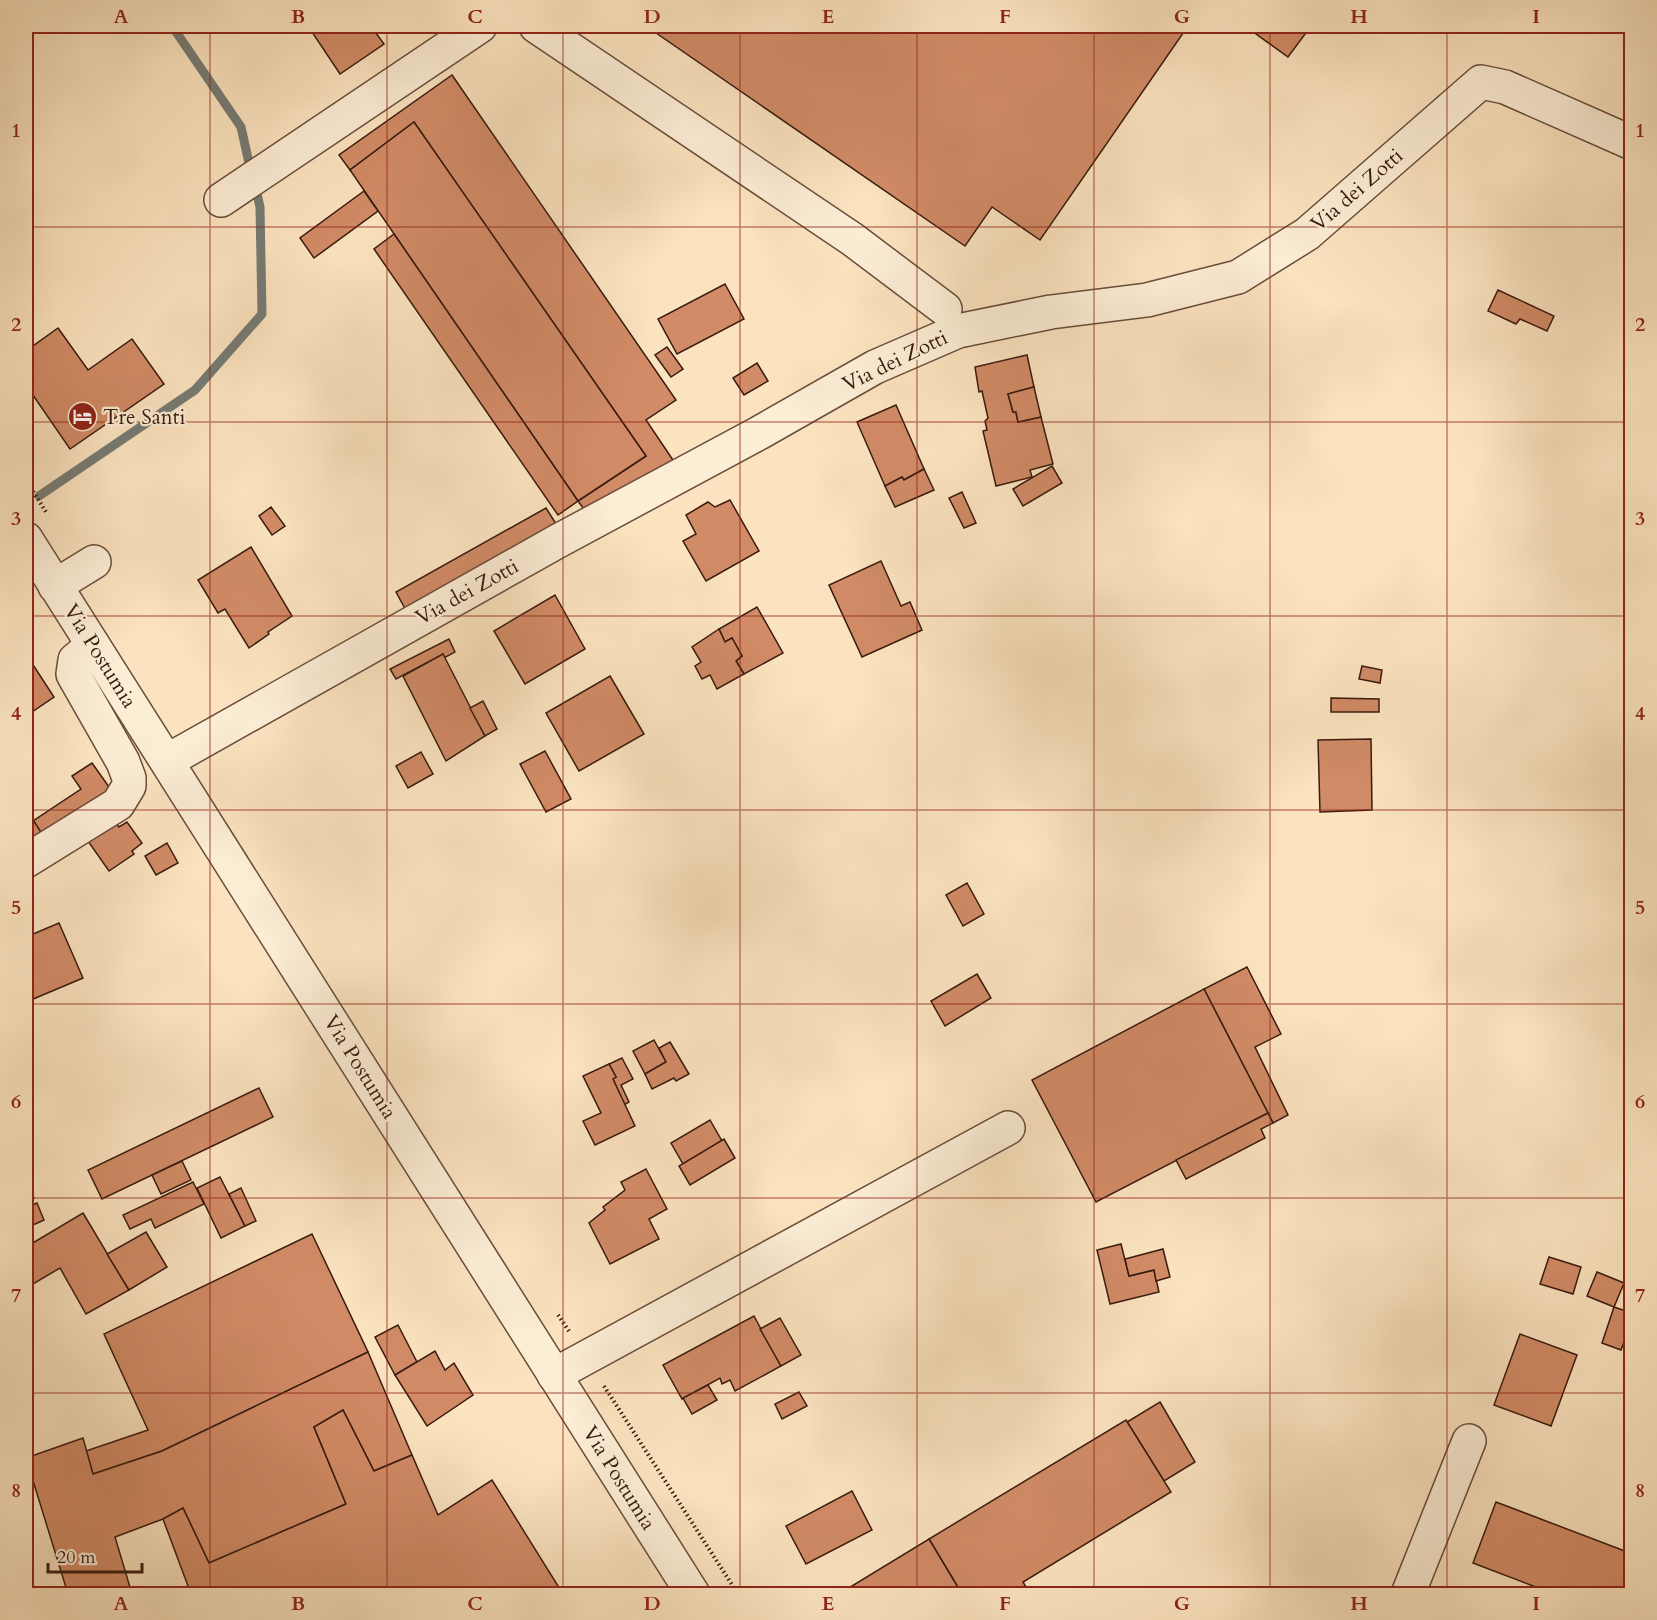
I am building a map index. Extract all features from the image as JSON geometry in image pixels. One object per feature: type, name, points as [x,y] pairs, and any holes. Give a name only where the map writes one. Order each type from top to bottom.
[{"type":"street","points":[[221,200],[480,26]]},
{"type":"street","points":[[536,26],[852,240],[945,309]]},
{"type":"street","name":"Via dei Zotti","points":[[167,761],[558,541],[875,368],[958,331],[1051,312],[1147,300],[1238,277],[1307,234],[1481,82],[1505,87],[1632,143]]},
{"type":"street","name":"Via Postumia","points":[[26,539],[693,1594]]},
{"type":"street","points":[[55,586],[94,562]]},
{"type":"street","points":[[26,861],[117,804],[129,786],[129,778],[123,762],[72,674],[75,660],[93,645]]},
{"type":"street","points":[[554,1375],[1008,1128]]},
{"type":"street","points":[[1408,1594],[1469,1442]]},
{"type":"building","points":[[308,26],[371,26],[384,44],[340,74]]},
{"type":"building","points":[[646,26],[1188,26],[1040,240],[992,207],[965,246]]},
{"type":"building","points":[[1245,26],[1311,26],[1288,57]]},
{"type":"building","points":[[452,75],[676,400],[646,420],[677,466],[588,515],[578,501],[646,456],[414,122],[350,170],[339,155]]},
{"type":"building","points":[[414,122],[646,456],[578,501],[350,170]]},
{"type":"building","points":[[364,191],[378,211],[314,258],[300,238]]},
{"type":"building","points":[[394,234],[578,501],[558,515],[374,249]]},
{"type":"building","points":[[725,284],[744,319],[677,354],[658,319]]},
{"type":"building","points":[[1498,290],[1554,316],[1547,331],[1520,319],[1516,324],[1488,311]]},
{"type":"building","name":"Tre Santi","points":[[58,328],[88,370],[132,339],[164,384],[70,449],[26,385],[26,351]]},
{"type":"building","points":[[667,347],[683,369],[671,377],[655,355]]},
{"type":"building","points":[[1027,355],[1034,387],[1008,394],[1018,422],[1041,417],[1053,464],[1030,470],[1032,477],[996,486],[983,431],[987,430],[985,421],[988,418],[982,391],[979,392],[975,367]]},
{"type":"building","points":[[757,363],[768,381],[744,395],[733,378]]},
{"type":"building","points":[[1034,387],[1041,417],[1018,422],[1008,394]]},
{"type":"building","points":[[896,405],[924,469],[904,480],[902,477],[885,486],[857,422]]},
{"type":"building","points":[[1052,466],[1062,483],[1023,506],[1013,489]]},
{"type":"building","points":[[924,469],[934,490],[895,507],[885,486],[902,477],[904,480]]},
{"type":"building","points":[[962,492],[976,523],[964,528],[949,498]]},
{"type":"building","points":[[730,500],[759,551],[706,581],[683,541],[696,534],[686,515],[708,502],[715,507]]},
{"type":"building","points":[[271,507],[285,526],[272,535],[259,516]]},
{"type":"building","points":[[546,508],[560,530],[408,614],[396,592]]},
{"type":"building","points":[[251,547],[292,616],[249,648],[225,609],[218,613],[198,580]]},
{"type":"building","points":[[881,561],[901,606],[910,602],[922,630],[862,657],[829,585]]},
{"type":"building","points":[[555,595],[585,649],[525,684],[494,631]]},
{"type":"building","points":[[757,607],[783,653],[744,674],[736,661],[742,656],[732,638],[725,642],[719,629]]},
{"type":"building","points":[[719,629],[725,642],[732,638],[742,656],[736,661],[744,674],[717,689],[710,675],[702,679],[695,666],[701,662],[692,647]]},
{"type":"building","points":[[449,639],[455,652],[444,658],[443,654],[396,679],[390,669]]},
{"type":"building","points":[[26,654],[54,697],[26,716]]},
{"type":"building","points":[[443,654],[485,736],[446,761],[403,676]]},
{"type":"building","points":[[1362,666],[1382,670],[1380,683],[1359,679]]},
{"type":"building","points":[[610,676],[644,734],[579,771],[546,713]]},
{"type":"building","points":[[1331,698],[1379,699],[1379,712],[1331,712]]},
{"type":"building","points":[[483,701],[497,729],[485,736],[470,708]]},
{"type":"building","points":[[1371,739],[1372,810],[1320,812],[1318,740]]},
{"type":"building","points":[[545,751],[571,799],[546,812],[520,764]]},
{"type":"building","points":[[421,752],[433,774],[408,788],[396,766]]},
{"type":"building","points":[[92,763],[114,794],[46,840],[33,821],[81,789],[72,776]]},
{"type":"building","points":[[26,809],[46,840],[26,853]]},
{"type":"building","points":[[110,815],[119,827],[127,822],[142,843],[132,851],[134,854],[109,871],[83,834]]},
{"type":"building","points":[[167,843],[178,863],[156,875],[145,856]]},
{"type":"building","points":[[967,883],[984,914],[963,926],[946,895]]},
{"type":"building","points":[[59,923],[83,978],[26,1002],[26,937]]},
{"type":"building","points":[[1247,967],[1281,1034],[1255,1047],[1288,1115],[1273,1123],[1204,989]]},
{"type":"building","points":[[977,974],[991,998],[945,1026],[931,1001]]},
{"type":"building","points":[[1204,989],[1268,1113],[1096,1202],[1032,1080]]},
{"type":"building","points":[[654,1040],[666,1062],[645,1074],[633,1051]]},
{"type":"building","points":[[670,1042],[689,1074],[676,1081],[674,1078],[652,1089],[645,1074],[666,1062],[659,1048]]},
{"type":"building","points":[[622,1058],[633,1079],[621,1085],[629,1102],[624,1105],[613,1079],[616,1077],[609,1064]]},
{"type":"building","points":[[609,1064],[616,1077],[613,1079],[635,1126],[595,1145],[583,1121],[601,1113],[583,1076]]},
{"type":"building","points":[[259,1088],[273,1117],[102,1199],[88,1170]]},
{"type":"building","points":[[1268,1113],[1273,1123],[1261,1129],[1265,1138],[1186,1179],[1176,1160]]},
{"type":"building","points":[[710,1120],[722,1141],[683,1164],[671,1143]]},
{"type":"building","points":[[724,1139],[735,1158],[690,1185],[679,1166]]},
{"type":"building","points":[[182,1161],[191,1180],[161,1194],[152,1175]]},
{"type":"building","points":[[646,1169],[667,1209],[649,1219],[659,1239],[610,1264],[589,1223],[605,1210],[603,1207],[625,1190],[621,1182]]},
{"type":"building","points":[[26,1177],[34,1198],[26,1201]]},
{"type":"building","points":[[220,1177],[245,1226],[221,1238],[197,1188]]},
{"type":"building","points":[[193,1182],[204,1204],[155,1228],[151,1219],[130,1229],[123,1215]]},
{"type":"building","points":[[241,1188],[256,1221],[245,1226],[229,1194]]},
{"type":"building","points":[[37,1203],[44,1220],[26,1228],[26,1208]]},
{"type":"building","points":[[83,1213],[129,1290],[86,1314],[60,1268],[33,1284],[26,1271],[26,1247]]},
{"type":"building","points":[[146,1232],[167,1267],[129,1290],[107,1254]]},
{"type":"building","points":[[312,1234],[368,1352],[162,1451],[93,1474],[86,1451],[148,1430],[104,1334]]},
{"type":"building","points":[[1121,1244],[1129,1276],[1154,1270],[1159,1292],[1110,1304],[1097,1250]]},
{"type":"building","points":[[1163,1249],[1170,1277],[1156,1281],[1154,1270],[1129,1276],[1125,1259]]},
{"type":"building","points":[[1549,1257],[1581,1267],[1573,1294],[1540,1284]]},
{"type":"building","points":[[1597,1272],[1624,1283],[1614,1307],[1587,1296]]},
{"type":"building","points":[[1614,1307],[1632,1313],[1632,1320],[1621,1350],[1602,1343]]},
{"type":"building","points":[[754,1316],[781,1366],[735,1391],[730,1380],[722,1384],[720,1378],[682,1399],[663,1365]]},
{"type":"building","points":[[780,1318],[801,1355],[781,1366],[760,1329]]},
{"type":"building","points":[[398,1325],[417,1362],[395,1375],[375,1337]]},
{"type":"building","points":[[1520,1334],[1577,1355],[1551,1426],[1494,1405]]},
{"type":"building","points":[[435,1351],[445,1370],[454,1363],[473,1395],[427,1426],[395,1375]]},
{"type":"building","points":[[368,1352],[412,1455],[374,1471],[343,1410],[314,1427],[346,1504],[209,1563],[183,1508],[163,1519],[115,1537],[132,1594],[68,1594],[26,1458],[83,1438],[93,1474],[162,1451]]},
{"type":"building","points":[[708,1385],[717,1400],[692,1414],[683,1398]]},
{"type":"building","points":[[799,1392],[807,1406],[782,1419],[775,1404]]},
{"type":"building","points":[[1160,1402],[1195,1462],[1164,1481],[1127,1422]]},
{"type":"building","points":[[343,1410],[374,1471],[412,1455],[438,1515],[492,1480],[563,1594],[191,1594],[163,1519],[183,1508],[209,1563],[346,1504],[314,1427]]},
{"type":"building","points":[[1126,1420],[1171,1492],[1023,1582],[1030,1594],[962,1594],[929,1539]]},
{"type":"building","points":[[852,1491],[872,1530],[806,1564],[786,1526]]},
{"type":"building","points":[[1496,1502],[1630,1553],[1625,1566],[1632,1569],[1632,1594],[1548,1594],[1549,1592],[1473,1563]]},
{"type":"building","points":[[929,1539],[962,1594],[843,1594],[842,1592]]},
{"type":"waterway","points":[[172,26],[241,127],[251,172]]},
{"type":"waterway","points":[[39,496],[195,390],[262,314],[260,207],[255,185]]},
{"type":"place","name":"Tre Santi","points":[[82,417]]}]
